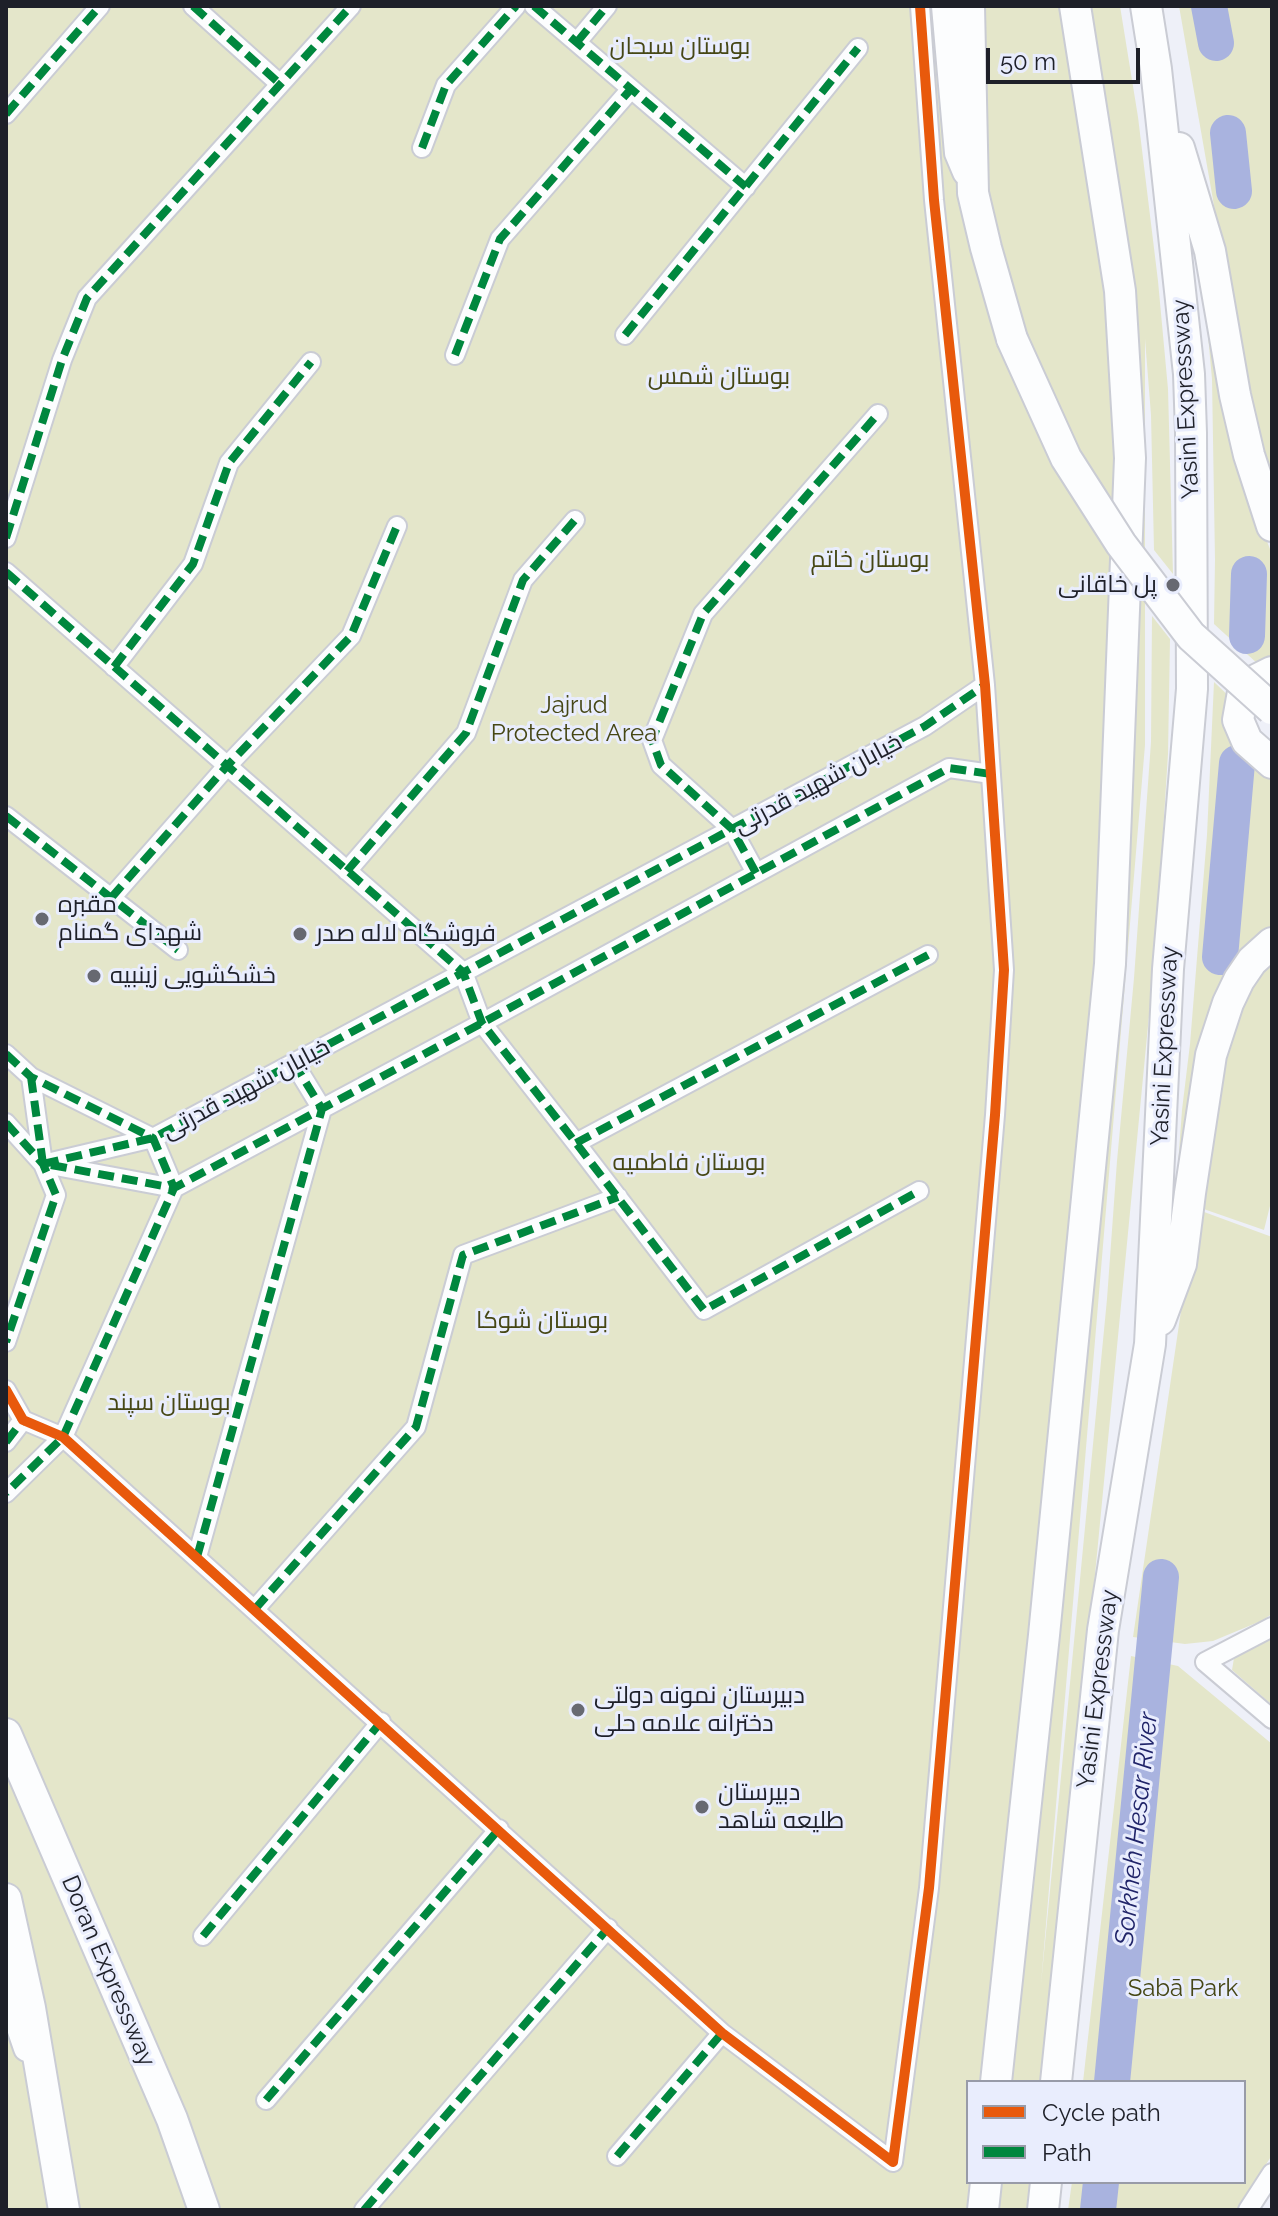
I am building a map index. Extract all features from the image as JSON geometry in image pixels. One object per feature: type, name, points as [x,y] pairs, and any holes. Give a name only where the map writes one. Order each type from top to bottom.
[{"type":"highway","points":[[969,6],[973,193],[1012,339],[1066,458],[1121,544],[1191,636],[1272,709]]},
{"type":"highway","points":[[996,2080],[1044,1635],[1110,964],[1130,458],[1120,291],[1075,6]]},
{"type":"highway","name":"Yasini Expressway","points":[[1056,2080],[1103,1630],[1150,1344],[1168,969],[1192,689],[1189,374],[1156,69],[1146,6]]},
{"type":"highway","points":[[1156,69],[1210,251],[1235,395],[1257,483],[1272,526]]},
{"type":"highway","points":[[1272,672],[1256,680],[1243,692],[1238,720],[1247,741],[1272,763]]},
{"type":"highway","points":[[1150,1344],[1181,1264],[1211,1055],[1239,980],[1252,961],[1272,943]]},
{"type":"highway","name":"Doran Expressway","points":[[6,1734],[172,2119],[204,2210]]},
{"type":"highway","points":[[6,1899],[30,2008],[64,2204]]},
{"type":"highway","points":[[172,2119],[187,2210]]},
{"type":"highway","points":[[983,2210],[986,2184]]},
{"type":"highway","points":[[1043,2210],[1046,2184]]},
{"type":"main road","points":[[945,6],[958,153],[973,193]]},
{"type":"main road","points":[[6,1987],[46,2103]]},
{"type":"street","points":[[6,114],[100,6]]},
{"type":"street","points":[[193,6],[280,84]]},
{"type":"street","points":[[6,538],[62,360],[87,298],[351,6]]},
{"type":"street","points":[[422,148],[446,85],[516,6]]},
{"type":"street","points":[[534,6],[746,187]]},
{"type":"street","points":[[577,42],[607,6]]},
{"type":"street","points":[[6,1390],[23,1420],[63,1437],[722,2033],[893,2162],[929,1888],[995,1115],[1004,970],[985,685],[934,200],[920,6]]},
{"type":"street","points":[[625,335],[858,48]]},
{"type":"street","points":[[455,355],[500,239],[631,89]]},
{"type":"street","points":[[114,667],[193,564],[229,463],[311,362]]},
{"type":"street","points":[[756,873],[732,829],[661,765],[652,740],[703,614],[878,414]]},
{"type":"street","points":[[347,871],[466,733],[523,580],[575,520]]},
{"type":"street","points":[[111,898],[227,766],[351,636],[397,526]]},
{"type":"street","points":[[6,572],[463,972],[482,1023],[704,1310],[919,1191]]},
{"type":"street","name":"خیابان شهید قدرتی","points":[[43,1164],[153,1138],[925,726],[985,685]]},
{"type":"street","name":"خیابان شهید قدرتی","points":[[174,1188],[949,768],[991,774]]},
{"type":"street","points":[[6,816],[178,950]]},
{"type":"street","points":[[576,1143],[928,955]]},
{"type":"street","points":[[6,1054],[31,1077],[153,1138],[174,1188],[63,1437],[6,1493]]},
{"type":"street","points":[[197,1557],[322,1109],[294,1063]]},
{"type":"street","points":[[6,1342],[56,1195],[43,1164],[31,1077]]},
{"type":"street","points":[[6,1123],[43,1164],[174,1188]]},
{"type":"street","points":[[255,1609],[416,1427],[463,1255],[618,1197]]},
{"type":"street","points":[[6,1442],[23,1420]]},
{"type":"street","points":[[1272,1627],[1205,1662],[1272,1719]]},
{"type":"street","points":[[203,1936],[381,1722]]},
{"type":"street","points":[[266,2100],[499,1829]]},
{"type":"street","points":[[364,2210],[608,1928]]},
{"type":"street","points":[[617,2156],[722,2033]]},
{"type":"street","points":[[1248,2210],[1272,2173]]},
{"type":"green space","name":"Jajrud Protected Area","points":[[6,6],[1120,6],[1138,117],[1158,281],[1168,389],[1173,574],[1154,550],[1151,415],[1145,339],[1145,745],[1041,1984],[1107,1299],[1134,978],[1151,742],[1152,616],[1170,639],[1168,754],[1156,943],[1046,2080],[966,2080],[966,2184],[1036,2184],[1031,2210],[6,2210]]},
{"type":"green space","points":[[1179,6],[1272,6],[1272,495],[1252,422]]},
{"type":"green space","points":[[1200,249],[1256,514],[1272,554],[1272,661],[1259,665],[1214,624],[1212,379]]},
{"type":"green space","points":[[1214,682],[1235,702],[1272,775],[1272,931],[1243,963],[1171,1262],[1207,835]]},
{"type":"green space","points":[[1272,950],[1272,1198],[1264,1230],[1195,1206],[1229,1022]]},
{"type":"green space","points":[[1196,1209],[1272,1237],[1272,1614],[1213,1641],[1185,1644],[1133,1637]]},
{"type":"green space","points":[[1272,1637],[1272,1705],[1232,1670],[1236,1646]]},
{"type":"green space","name":"Sabā Park","points":[[1131,1656],[1178,1666],[1272,1744],[1272,2155],[1237,2210],[1068,2210],[1072,2184],[1246,2184],[1246,2080],[1083,2080]]},
{"type":"waterway","name":"Sorkheh Hesar River","points":[[1209,6],[1216,43]]},
{"type":"waterway","name":"Sorkheh Hesar River","points":[[1228,133],[1234,191]]},
{"type":"waterway","name":"Sorkheh Hesar River","points":[[1247,636],[1249,574]]},
{"type":"waterway","name":"Sorkheh Hesar River","points":[[1220,957],[1237,763]]},
{"type":"waterway","name":"Sorkheh Hesar River","points":[[1112,2080],[1161,1577]]},
{"type":"waterway","name":"Sorkheh Hesar River","points":[[1098,2210],[1101,2184]]},
{"type":"marked path","points":[[6,114],[100,6]]},
{"type":"marked path","points":[[193,6],[280,84]]},
{"type":"marked path","points":[[6,538],[62,360],[87,298],[351,6]]},
{"type":"marked path","points":[[422,148],[446,85],[516,6]]},
{"type":"marked path","points":[[534,6],[746,187]]},
{"type":"marked path","points":[[577,42],[607,6]]},
{"type":"marked path","points":[[625,335],[858,48]]},
{"type":"marked path","points":[[455,355],[500,239],[631,89]]},
{"type":"marked path","points":[[114,667],[193,564],[229,463],[311,362]]},
{"type":"marked path","points":[[756,873],[732,829],[661,765],[652,740],[703,614],[878,414]]},
{"type":"marked path","points":[[347,871],[466,733],[523,580],[575,520]]},
{"type":"marked path","points":[[111,898],[227,766],[351,636],[397,526]]},
{"type":"marked path","points":[[6,572],[463,972],[482,1023],[704,1310],[919,1191]]},
{"type":"marked path","points":[[43,1164],[153,1138],[925,726],[985,685]]},
{"type":"marked path","points":[[51,1165],[174,1188],[949,768],[991,774]]},
{"type":"marked path","points":[[6,816],[178,950]]},
{"type":"marked path","points":[[576,1143],[928,955]]},
{"type":"marked path","points":[[6,1054],[31,1077],[153,1138],[174,1188],[63,1437],[6,1493]]},
{"type":"marked path","points":[[197,1557],[322,1109],[294,1063]]},
{"type":"marked path","points":[[31,1077],[43,1164]]},
{"type":"marked path","points":[[6,1123],[43,1164],[56,1195],[6,1342]]},
{"type":"marked path","points":[[255,1609],[416,1427],[463,1255],[618,1197]]},
{"type":"marked path","points":[[6,1442],[23,1420]]},
{"type":"marked path","points":[[203,1936],[381,1722]]},
{"type":"marked path","points":[[266,2100],[499,1829]]},
{"type":"marked path","points":[[364,2210],[608,1928]]},
{"type":"marked path","points":[[617,2156],[722,2033]]},
{"type":"cycle path","points":[[6,1390],[23,1420],[63,1437],[722,2033],[893,2162],[929,1888],[995,1115],[1004,970],[985,685],[934,200],[920,6]]},
{"type":"place","name":"پل خاقانی","points":[[1173,585]]},
{"type":"place","name":"مقبره شهدای گمنام","points":[[42,919]]},
{"type":"place","name":"فروشگاه لاله صدر","points":[[300,934]]},
{"type":"place","name":"خشکشویی زینبیه","points":[[94,976]]},
{"type":"place","name":"دبیرستان نمونه دولتی دخترانه علامه حلی","points":[[578,1710]]},
{"type":"place","name":"دبیرستان طلیعه شاهد","points":[[702,1807]]},
{"type":"park label","name":"بوستان سبحان","points":[[680,47]]},
{"type":"park label","name":"بوستان شمس","points":[[719,377]]},
{"type":"park label","name":"بوستان خاتم","points":[[870,560]]},
{"type":"park label","name":"بوستان فاطمیه","points":[[689,1163]]},
{"type":"park label","name":"بوستان شوکا","points":[[542,1321]]},
{"type":"park label","name":"بوستان سپند","points":[[169,1403]]}]
